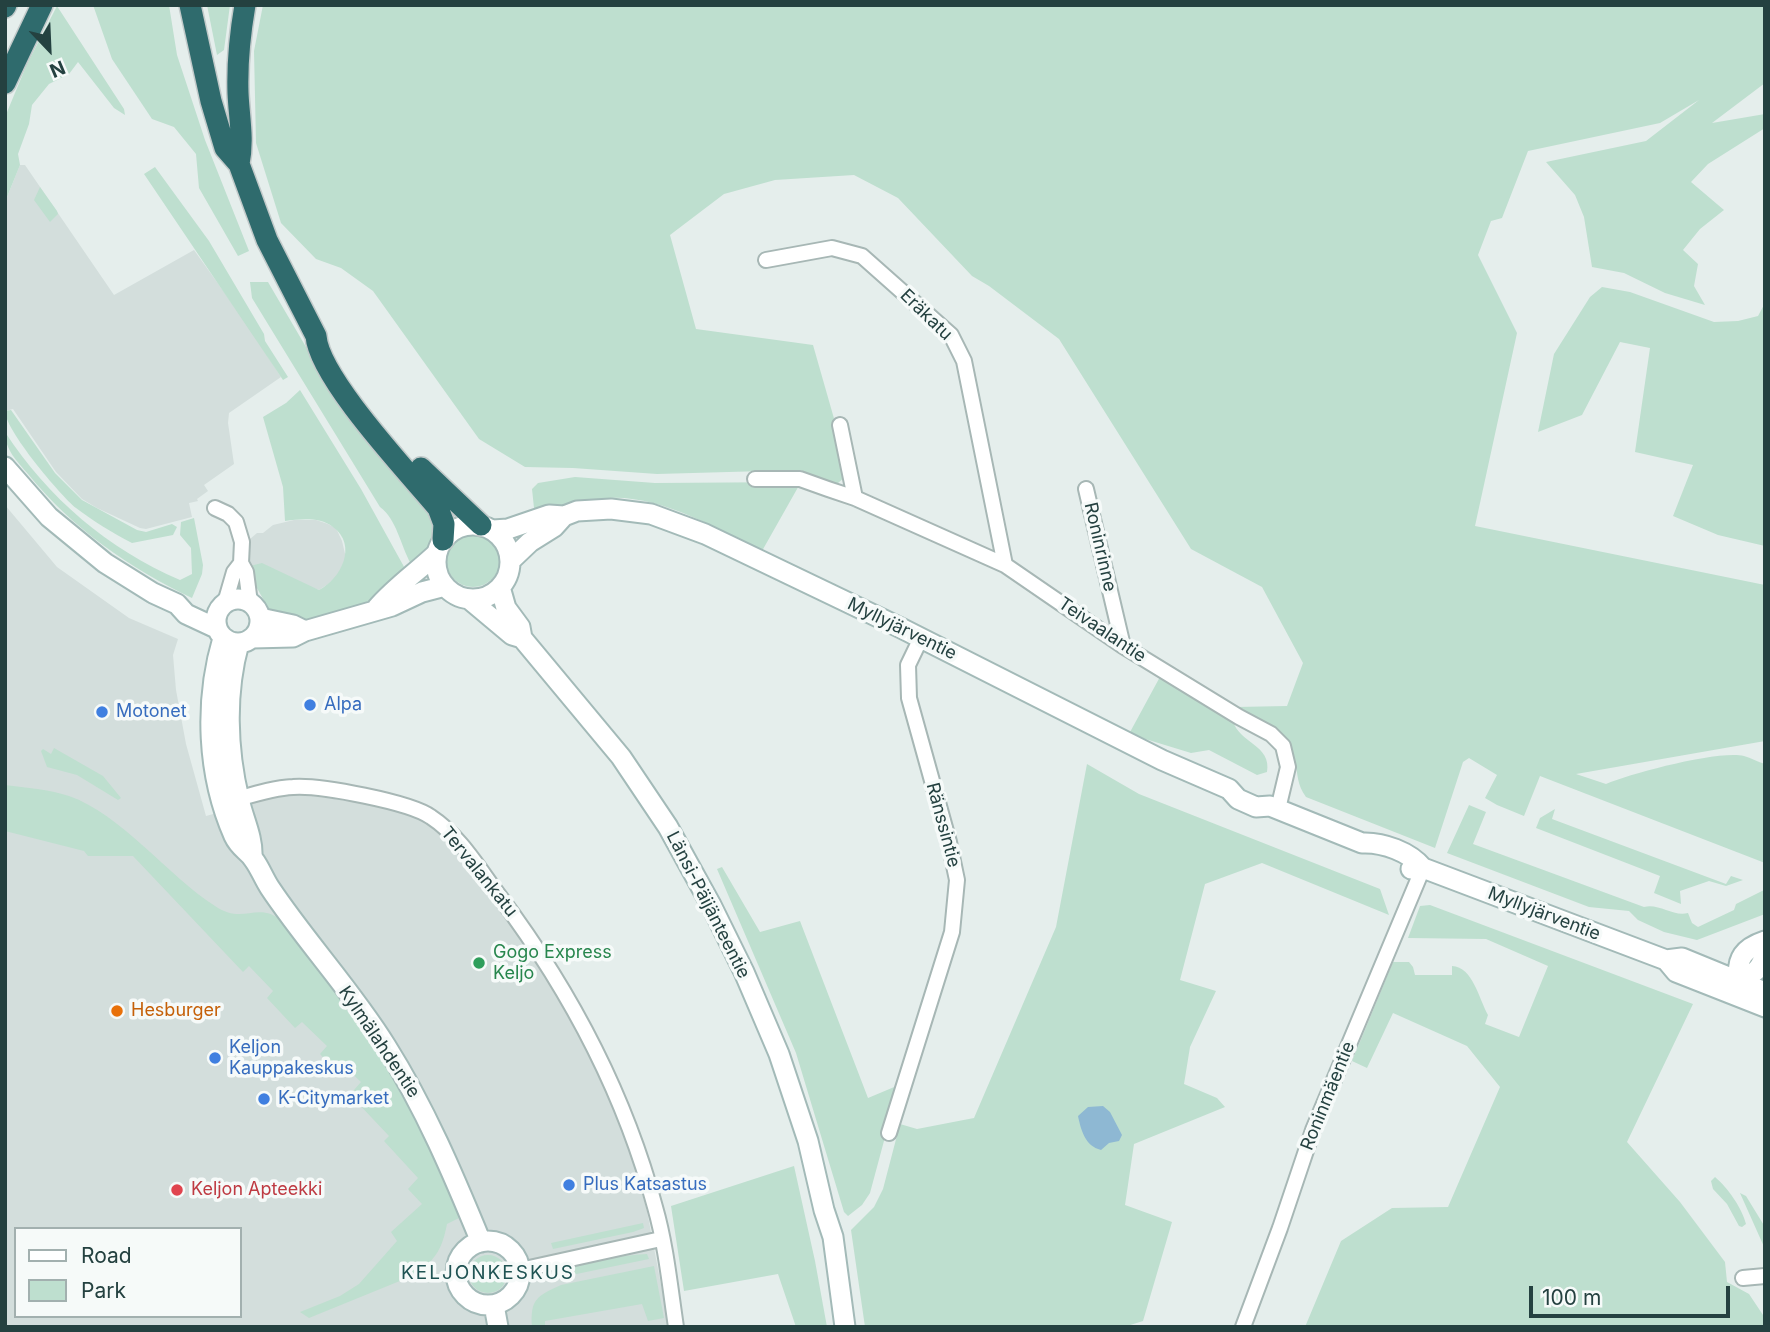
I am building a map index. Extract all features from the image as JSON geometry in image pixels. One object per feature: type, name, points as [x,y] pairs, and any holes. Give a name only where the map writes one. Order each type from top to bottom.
[{"type":"highway","points":[[5,83],[42,5]]},
{"type":"highway","points":[[190,5],[211,101],[225,148],[239,164],[267,240],[316,336],[317,349],[341,387],[393,456],[438,508],[444,524],[440,547]]},
{"type":"highway","points":[[239,164],[243,144],[238,92],[239,38],[245,5]]},
{"type":"highway","points":[[316,336],[327,343],[382,425],[442,489],[487,528]]},
{"type":"main road","points":[[5,467],[70,536],[128,579],[177,604],[186,614],[233,637],[293,637],[305,631],[392,606],[422,592],[445,586]]},
{"type":"main road","name":"Myllyjärventie","points":[[487,528],[524,526],[549,516],[611,509],[651,514],[705,534],[921,638],[1162,760],[1230,789],[1238,799],[1256,807],[1274,807],[1362,843],[1375,842],[1415,858],[1423,868],[1666,960],[1682,958],[1733,985],[1765,1007]]},
{"type":"main road","name":"Myllyjärventie","points":[[510,561],[564,516]]},
{"type":"main road","points":[[376,609],[386,596],[461,526],[487,528],[506,544],[510,561],[508,575],[500,587],[486,596],[469,599],[456,595],[445,586],[437,571],[440,547]]},
{"type":"main road","name":"Länsi-Päijänteentie","points":[[500,587],[506,608],[520,627],[522,638],[621,757],[668,827],[744,972],[779,1054],[808,1141],[824,1210],[826,1239],[836,1271],[845,1327]]},
{"type":"main road","points":[[177,604],[189,604],[205,609],[222,606],[236,599],[255,611],[305,631]]},
{"type":"main road","name":"Länsi-Päijänteentie","points":[[469,599],[512,635],[522,638]]},
{"type":"main road","points":[[222,606],[216,619],[233,637]]},
{"type":"main road","points":[[233,637],[258,631],[255,611]]},
{"type":"main road","name":"Kylmälahdentie","points":[[233,637],[229,730],[231,801],[241,849],[253,856],[268,886],[385,1044],[426,1113],[459,1185],[481,1242]]},
{"type":"main road","points":[[1733,985],[1740,957],[1750,946],[1765,941]]},
{"type":"main road","points":[[1733,985],[1755,973],[1761,967],[1765,954]]},
{"type":"main road","name":"Myllyjärventie","points":[[1733,985],[1765,992]]},
{"type":"main road","points":[[481,1242],[498,1243],[510,1250],[520,1270],[515,1291],[505,1301],[484,1306],[467,1297],[458,1286],[456,1276],[460,1257],[481,1242]]},
{"type":"main road","points":[[494,1305],[498,1327]]},
{"type":"street","name":"Eräkatu","points":[[766,260],[832,248],[862,256],[951,335],[964,360],[1004,565]]},
{"type":"street","points":[[840,425],[855,498]]},
{"type":"street","name":"Teivaalantie","points":[[755,479],[800,479],[855,498],[1004,565],[1123,646],[1239,718],[1271,734],[1283,746],[1288,767],[1274,807]]},
{"type":"street","name":"Roninrinne","points":[[1086,489],[1123,646]]},
{"type":"street","points":[[215,508],[228,514],[236,522],[242,541],[241,563],[246,572],[255,611]]},
{"type":"street","points":[[222,606],[234,572],[241,563]]},
{"type":"street","name":"Ränssintie","points":[[889,1133],[952,932],[957,880],[909,698],[908,665],[921,638]]},
{"type":"street","name":"Tervalankatu","points":[[231,801],[296,786],[358,794],[408,806],[430,815],[448,830],[519,922],[561,987],[599,1057],[634,1140],[655,1206],[676,1327]]},
{"type":"street","name":"Roninmäentie","points":[[1243,1327],[1313,1130],[1423,868]]},
{"type":"street","points":[[520,1270],[661,1239]]},
{"type":"street","points":[[1743,1278],[1765,1276]]},
{"type":"shaded area","points":[[20,165],[25,165],[114,295],[194,250],[281,377],[229,413],[234,464],[204,485],[208,491],[197,499],[198,501],[189,503],[192,517],[146,529],[97,508],[82,499],[56,472],[13,409],[5,411],[5,202]]},
{"type":"shaded area","points":[[5,505],[57,567],[129,618],[178,639],[173,655],[176,690],[186,744],[206,816],[290,793],[357,802],[409,813],[443,834],[514,927],[554,989],[592,1060],[628,1144],[647,1211],[669,1327],[5,1327]]},
{"type":"shaded area","points":[[294,520],[316,520],[328,524],[336,528],[342,541],[346,558],[341,570],[333,581],[319,590],[250,566],[250,539],[273,525]]},
{"type":"green space","points":[[93,5],[169,5],[177,55],[205,140],[249,251],[238,256],[199,188],[196,154],[174,127],[152,119],[112,59]]},
{"type":"green space","points":[[207,5],[230,5],[224,50],[217,55]]},
{"type":"green space","points":[[263,5],[1765,5],[1765,83],[1712,123],[1765,114],[1765,128],[1708,164],[1691,182],[1724,210],[1700,229],[1683,250],[1698,264],[1694,286],[1705,305],[1665,293],[1624,273],[1592,267],[1584,217],[1575,195],[1546,162],[1646,141],[1699,100],[1660,123],[1528,151],[1502,218],[1491,221],[1478,255],[1517,333],[1475,526],[1765,585],[1765,741],[1576,774],[1606,784],[1654,769],[1716,756],[1744,756],[1765,764],[1765,863],[1540,776],[1524,816],[1485,798],[1497,775],[1469,758],[1463,762],[1435,848],[1306,797],[1299,784],[1295,761],[1286,741],[1272,727],[1236,707],[1287,706],[1303,663],[1262,587],[1191,549],[1059,339],[972,276],[898,198],[854,175],[775,180],[724,194],[670,235],[696,329],[813,345],[847,475],[837,484],[800,470],[657,474],[525,467],[479,439],[373,291],[341,268],[316,259],[281,223],[256,143],[254,51]]},
{"type":"green space","points":[[57,6],[124,109],[125,115],[114,108],[78,62],[69,74],[49,84],[32,105],[29,124],[18,154],[20,165],[5,202],[5,117],[27,64]]},
{"type":"green space","points":[[155,167],[209,241],[288,377],[283,380],[144,174]]},
{"type":"green space","points":[[40,187],[58,214],[50,222],[34,200]]},
{"type":"green space","points":[[250,282],[268,282],[334,395],[433,513],[434,530],[431,543],[411,564],[386,512],[380,507],[252,298]]},
{"type":"green space","points":[[1602,287],[1630,292],[1714,322],[1738,321],[1758,316],[1765,303],[1765,546],[1718,535],[1673,516],[1693,465],[1635,452],[1650,348],[1620,342],[1582,415],[1538,432],[1554,354],[1590,297]]},
{"type":"green space","points":[[300,390],[361,489],[408,574],[356,608],[327,619],[312,621],[295,620],[271,613],[253,581],[250,566],[262,563],[319,590],[334,578],[344,561],[344,543],[333,527],[316,520],[285,521],[283,487],[263,417],[286,403]]},
{"type":"green space","points":[[11,410],[55,473],[82,500],[137,530],[146,532],[172,524],[177,527],[173,535],[132,543],[76,508],[23,447],[7,420],[5,411]]},
{"type":"green space","points":[[5,432],[40,479],[82,519],[128,553],[180,580],[192,574],[191,548],[180,535],[181,522],[194,518],[203,565],[192,598],[124,560],[63,512],[16,460],[9,450]]},
{"type":"green space","points":[[575,477],[655,483],[801,482],[762,551],[688,515],[648,502],[609,498],[549,509],[534,508],[532,489],[538,483]]},
{"type":"green space","points":[[473,533],[492,541],[500,560],[492,579],[473,587],[454,579],[446,560],[454,541]]},
{"type":"green space","points":[[1161,675],[1233,721],[1236,728],[1265,756],[1267,772],[1257,775],[1209,750],[1191,753],[1129,734]]},
{"type":"green space","points":[[54,748],[103,776],[121,798],[118,800],[77,775],[47,767],[41,751],[43,749],[51,754]]},
{"type":"green space","points":[[1087,764],[1139,794],[1380,889],[1389,915],[1262,863],[1205,884],[1180,980],[1216,991],[1190,1047],[1184,1084],[1217,1098],[1225,1107],[1134,1144],[1125,1205],[1172,1222],[1143,1321],[1124,1327],[865,1327],[851,1230],[874,1207],[883,1189],[900,1124],[917,1129],[974,1118],[1056,927]]},
{"type":"green space","points":[[5,785],[53,792],[88,805],[126,831],[215,906],[233,914],[263,912],[280,919],[385,1064],[424,1134],[453,1201],[459,1218],[447,1224],[438,1252],[417,1274],[309,1318],[300,1312],[340,1296],[359,1284],[397,1241],[391,1232],[422,1204],[408,1189],[418,1178],[384,1141],[389,1136],[355,1100],[360,1096],[354,1090],[361,1082],[340,1062],[333,1068],[320,1054],[327,1046],[302,1022],[295,1028],[267,998],[273,991],[249,966],[243,972],[133,856],[88,856],[84,851],[5,831]]},
{"type":"green space","points":[[1469,805],[1486,812],[1473,844],[1644,907],[1688,913],[1692,923],[1698,927],[1734,910],[1736,904],[1764,890],[1765,914],[1697,940],[1664,932],[1638,920],[1629,911],[1589,907],[1447,853]]},
{"type":"green space","points":[[1555,809],[1552,819],[1726,884],[1731,876],[1743,880],[1726,886],[1709,881],[1680,891],[1681,904],[1654,893],[1660,876],[1536,828],[1540,818]]},
{"type":"green space","points":[[722,867],[760,932],[800,921],[868,1098],[899,1085],[870,1193],[862,1205],[848,1216],[844,1212],[796,1053],[717,869]]},
{"type":"green space","points":[[1430,905],[1693,1004],[1627,1142],[1680,1202],[1725,1262],[1727,1282],[1749,1294],[1765,1318],[1765,1327],[1305,1327],[1341,1241],[1392,1208],[1448,1207],[1500,1087],[1467,1046],[1393,1013],[1367,1068],[1352,1061],[1393,962],[1409,962],[1415,975],[1452,975],[1452,966],[1459,968],[1470,978],[1478,993],[1488,1015],[1485,1024],[1519,1037],[1548,966],[1486,939],[1408,938],[1420,906]]},
{"type":"green space","points":[[794,1166],[827,1327],[796,1327],[778,1274],[684,1291],[671,1206]]},
{"type":"green space","points":[[1715,1177],[1738,1205],[1746,1224],[1742,1227],[1713,1189],[1711,1181]]},
{"type":"green space","points":[[1740,1193],[1746,1196],[1765,1227],[1765,1249]]},
{"type":"green space","points":[[643,1223],[644,1228],[633,1232],[553,1249],[551,1243]]},
{"type":"green space","points":[[647,1254],[649,1259],[562,1277],[561,1270],[582,1264]]},
{"type":"green space","points":[[488,1255],[502,1260],[507,1274],[502,1288],[488,1293],[474,1288],[469,1274],[474,1260]]},
{"type":"green space","points":[[654,1266],[664,1318],[648,1321],[642,1304],[545,1321],[545,1327],[532,1327],[534,1304],[541,1296],[561,1285]]},
{"type":"water","points":[[1103,1106],[1110,1112],[1122,1135],[1119,1141],[1109,1143],[1101,1150],[1087,1141],[1078,1116],[1088,1107]]},
{"type":"place","name":"Alpa","points":[[310,705]]},
{"type":"place","name":"Motonet","points":[[102,712]]},
{"type":"place","name":"Gogo Express Keljo","points":[[479,963]]},
{"type":"place","name":"Hesburger","points":[[117,1011]]},
{"type":"place","name":"Keljon Kauppakeskus","points":[[215,1058]]},
{"type":"place","name":"K-Citymarket","points":[[264,1099]]},
{"type":"place","name":"Plus Katsastus","points":[[569,1185]]},
{"type":"place","name":"Keljon Apteekki","points":[[177,1190]]},
{"type":"district","name":"KELJONKESKUS","points":[[488,1273]]}]
